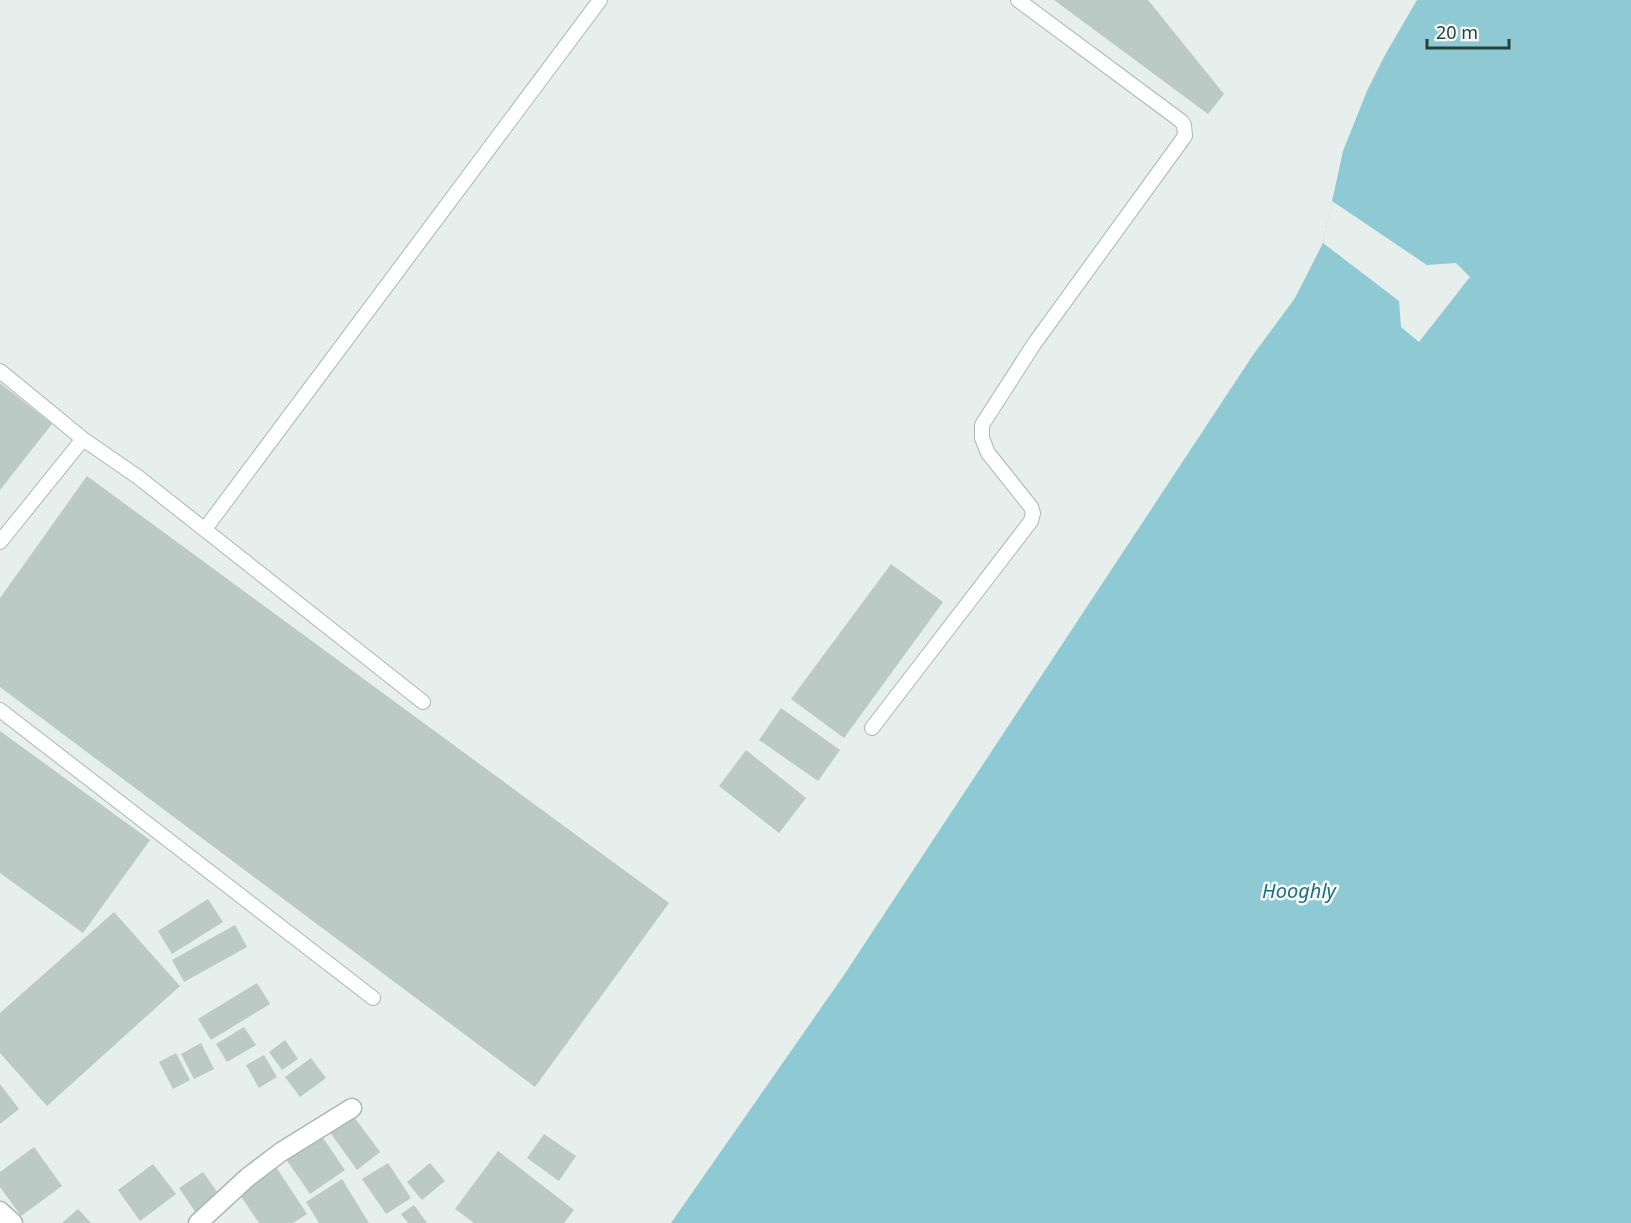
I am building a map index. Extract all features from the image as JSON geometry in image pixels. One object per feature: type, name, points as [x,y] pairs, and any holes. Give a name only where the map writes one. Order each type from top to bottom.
[{"type":"street","points":[[198,1223],[248,1177],[282,1152],[352,1108]]},
{"type":"street","points":[[0,1211],[13,1223]]},
{"type":"lane","points":[[205,529],[600,0]]},
{"type":"lane","points":[[872,728],[1031,521],[1033,513],[1031,507],[988,453],[982,438],[982,425],[1034,344],[1185,136],[1184,125],[1181,121],[1018,0]]},
{"type":"lane","points":[[0,371],[83,439],[138,477],[423,702]]},
{"type":"lane","points":[[0,542],[83,439]]},
{"type":"lane","points":[[0,710],[373,999]]},
{"type":"water","name":"Hooghly","points":[[1417,0],[1631,0],[1631,1223],[671,1223],[844,975],[1253,355],[1295,298],[1323,243],[1343,151],[1367,91]]},
{"type":"pier","points":[[1332,201],[1427,265],[1456,263],[1470,277],[1419,342],[1401,327],[1399,301],[1323,243]]},
{"type":"building","points":[[1054,0],[1148,0],[1224,94],[1208,114]]},
{"type":"building","points":[[0,383],[52,424],[0,490]]},
{"type":"building","points":[[87,476],[669,903],[535,1087],[0,687],[0,598]]},
{"type":"building","points":[[891,564],[943,602],[844,738],[791,699]]},
{"type":"building","points":[[781,708],[840,750],[818,781],[759,740]]},
{"type":"building","points":[[0,731],[150,840],[83,933],[0,873]]},
{"type":"building","points":[[746,750],[806,798],[779,833],[719,786]]},
{"type":"building","points":[[208,899],[223,922],[172,954],[158,931]]},
{"type":"building","points":[[114,912],[180,986],[47,1106],[0,1053],[0,1013]]},
{"type":"building","points":[[235,925],[247,947],[184,982],[172,960]]},
{"type":"building","points":[[257,983],[270,1004],[211,1040],[198,1019]]},
{"type":"building","points":[[244,1027],[256,1045],[227,1062],[216,1044]]},
{"type":"building","points":[[285,1040],[298,1059],[282,1070],[269,1052]]},
{"type":"building","points":[[201,1043],[214,1069],[194,1079],[181,1054]]},
{"type":"building","points":[[176,1053],[190,1080],[173,1089],[159,1062]]},
{"type":"building","points":[[264,1055],[277,1077],[259,1088],[246,1065]]},
{"type":"building","points":[[311,1058],[326,1078],[300,1097],[285,1077]]},
{"type":"building","points":[[0,1084],[19,1109],[0,1124]]},
{"type":"building","points":[[352,1114],[380,1152],[357,1170],[329,1131]]},
{"type":"building","points":[[544,1134],[576,1156],[559,1181],[527,1158]]},
{"type":"building","points":[[321,1135],[345,1170],[310,1194],[286,1159]]},
{"type":"building","points":[[34,1147],[62,1186],[21,1216],[0,1187],[0,1172]]},
{"type":"building","points":[[498,1151],[574,1210],[564,1223],[474,1223],[455,1209]]},
{"type":"building","points":[[388,1163],[411,1198],[386,1214],[362,1179]]},
{"type":"building","points":[[430,1163],[445,1181],[422,1200],[407,1182]]},
{"type":"building","points":[[153,1164],[176,1194],[140,1221],[118,1190]]},
{"type":"building","points":[[276,1167],[307,1214],[293,1223],[259,1223],[238,1192]]},
{"type":"building","points":[[203,1172],[220,1196],[196,1213],[179,1188]]},
{"type":"building","points":[[342,1179],[369,1223],[319,1223],[306,1202]]},
{"type":"building","points":[[414,1205],[427,1223],[408,1223],[401,1214]]},
{"type":"building","points":[[78,1209],[91,1223],[62,1223]]}]
